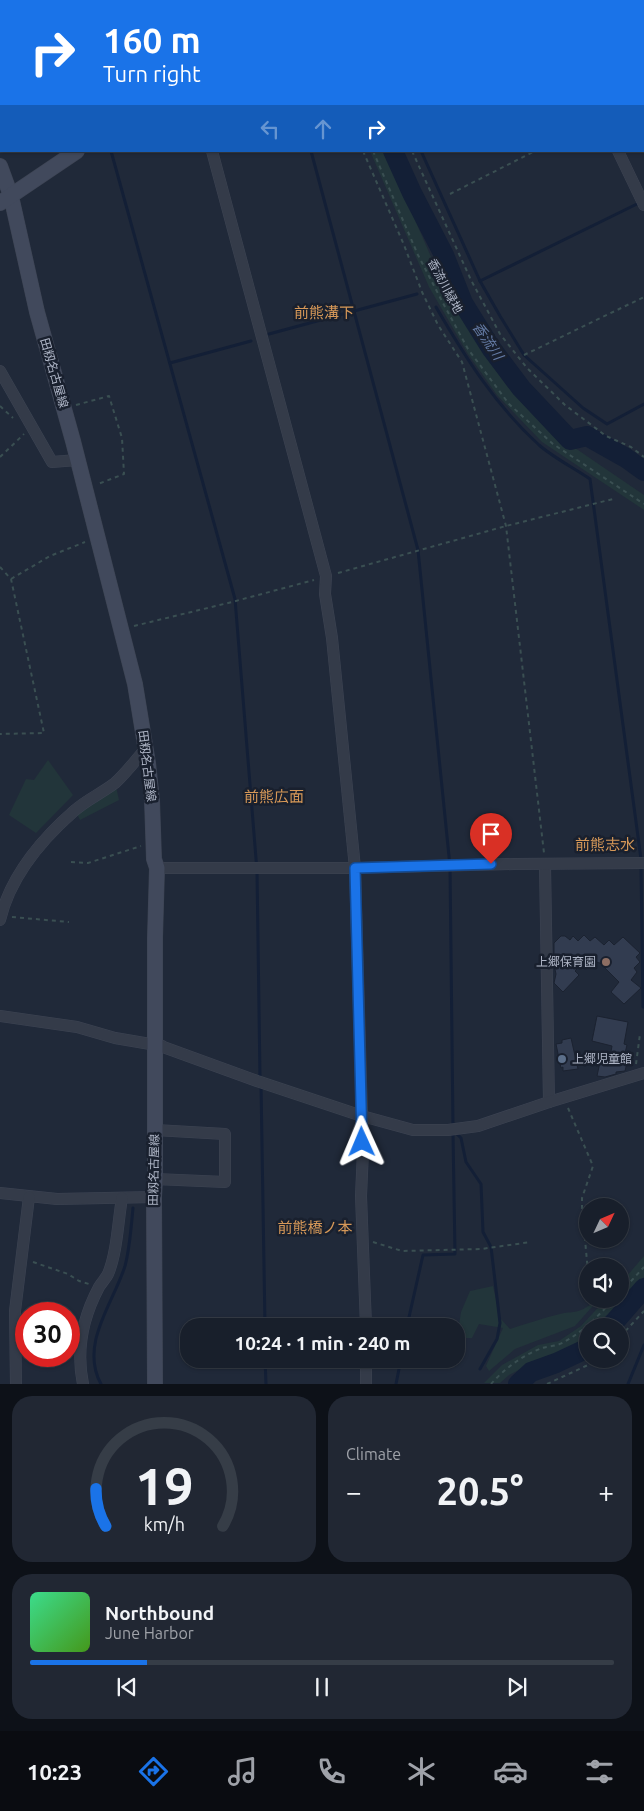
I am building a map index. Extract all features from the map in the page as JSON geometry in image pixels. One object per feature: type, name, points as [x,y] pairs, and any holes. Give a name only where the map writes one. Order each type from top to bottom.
[{"type":"main road","points":[[5,199],[76,152]]},
{"type":"main road","name":"田籾名古屋線","points":[[0,166],[5,199],[98,536],[135,684],[146,748],[154,859],[157,868],[154,1384]]},
{"type":"street","points":[[212,152],[326,576],[326,594],[355,868],[363,1151],[361,1196],[366,1318]]},
{"type":"street","points":[[618,152],[644,205]]},
{"type":"street","points":[[0,371],[52,462],[77,460]]},
{"type":"street","points":[[0,918],[14,884],[32,855],[74,810],[116,782],[146,748]]},
{"type":"street","points":[[157,868],[355,868],[644,863]]},
{"type":"street","points":[[545,865],[548,1102]]},
{"type":"street","points":[[0,1016],[77,1027],[115,1038],[155,1044],[257,1081],[362,1116],[413,1130],[448,1130],[478,1126],[548,1102],[639,1075]]},
{"type":"street","points":[[155,1130],[225,1134],[225,1182],[155,1179]]},
{"type":"street","points":[[0,1193],[57,1199],[154,1197]]},
{"type":"street","points":[[16,1384],[15,1311],[28,1197]]},
{"type":"street","points":[[83,1384],[79,1365],[82,1331],[99,1288],[108,1274],[122,1198]]},
{"type":"street","points":[[366,1368],[366,1384]]},
{"type":"path","points":[[363,152],[426,301],[438,326],[462,362],[506,526],[545,865]]},
{"type":"path","name":"香流川緑地","points":[[373,152],[418,255],[444,305],[468,349],[509,404],[553,444],[644,504]]},
{"type":"path","points":[[412,152],[471,280],[500,334],[527,368],[565,404],[606,436],[631,447],[644,457]]},
{"type":"path","points":[[450,194],[533,152]]},
{"type":"path","points":[[524,355],[644,297]]},
{"type":"path","points":[[64,409],[108,396],[122,438],[124,474],[85,489]]},
{"type":"path","points":[[0,457],[26,432]]},
{"type":"path","points":[[121,629],[232,602],[506,526],[613,499]]},
{"type":"path","points":[[11,578],[50,556],[98,536]]},
{"type":"path","points":[[0,567],[11,578],[44,733],[0,734]]},
{"type":"path","points":[[71,862],[88,862],[133,850],[154,840]]},
{"type":"path","points":[[0,918],[68,922]]},
{"type":"path","points":[[639,1075],[640,1034]]},
{"type":"path","points":[[564,1098],[592,1166],[582,1198],[587,1258]]},
{"type":"path","points":[[364,1238],[402,1251],[481,1249],[531,1242]]},
{"type":"path","points":[[21,1259],[68,1274],[79,1281],[99,1288]]},
{"type":"path","points":[[629,1283],[644,1267]]},
{"type":"path","points":[[490,1384],[504,1370],[541,1348],[562,1344],[582,1331],[605,1308]]},
{"type":"path","points":[[629,1327],[644,1311]]},
{"type":"path","points":[[547,1384],[582,1368]]},
{"type":"green space","points":[[370,152],[385,152],[442,282],[480,347],[507,386],[553,433],[644,495],[644,510],[542,442],[497,395],[468,354],[429,287]]},
{"type":"green space","points":[[48,760],[73,795],[36,833],[9,815],[26,779],[34,780]]},
{"type":"green space","points":[[115,782],[119,800],[80,820],[75,810]]},
{"type":"green space","points":[[644,1256],[644,1277],[629,1292],[629,1274]]},
{"type":"green space","points":[[493,1286],[500,1318],[510,1329],[564,1313],[591,1308],[582,1318],[579,1318],[579,1322],[575,1326],[515,1349],[489,1371],[486,1366],[503,1328],[479,1324],[472,1338],[465,1338],[465,1318],[460,1318],[470,1291]]},
{"type":"green space","points":[[598,1308],[614,1308],[604,1318],[588,1318]]},
{"type":"green space","points":[[579,1327],[579,1341],[566,1350],[544,1357],[509,1375],[500,1383],[484,1383],[502,1365],[538,1345],[559,1341]]},
{"type":"building","points":[[584,935],[590,941],[595,937],[604,945],[609,940],[614,945],[623,937],[640,953],[636,957],[640,962],[634,968],[637,972],[631,980],[641,988],[624,1004],[611,992],[619,982],[600,963],[586,960],[575,971],[579,975],[563,992],[554,983],[556,974],[554,965],[556,963],[554,962],[554,943],[561,936],[565,936],[570,940],[573,936],[578,941]]},
{"type":"building","points":[[597,1016],[628,1022],[624,1044],[627,1045],[625,1053],[629,1055],[625,1071],[616,1072],[616,1074],[605,1077],[597,1076],[600,1062],[609,1063],[612,1046],[592,1041]]},
{"type":"building","points":[[571,1038],[578,1069],[563,1071],[556,1044]]},
{"type":"waterway","points":[[111,152],[235,599],[257,871],[260,1078]]},
{"type":"waterway","points":[[311,152],[418,550],[450,866],[453,1127]]},
{"type":"waterway","name":"香流川","points":[[393,152],[444,255],[463,303],[491,348],[521,388],[570,440],[587,436],[626,458],[644,471]]},
{"type":"waterway","points":[[421,152],[480,281],[524,355],[583,408],[607,424],[644,404]]},
{"type":"waterway","points":[[480,281],[641,202]]},
{"type":"waterway","points":[[269,334],[417,294]]},
{"type":"waterway","points":[[436,307],[482,380],[523,430],[545,450],[590,479],[641,859]]},
{"type":"waterway","points":[[170,363],[251,341]]},
{"type":"waterway","points":[[641,866],[643,1007]]},
{"type":"waterway","points":[[261,1084],[265,1318]]},
{"type":"waterway","points":[[455,1132],[461,1138],[466,1162],[481,1184],[483,1232],[491,1247],[500,1323],[497,1339],[480,1369]]},
{"type":"waterway","points":[[409,1318],[423,1255],[455,1254],[453,1133]]},
{"type":"waterway","points":[[101,1384],[95,1369],[96,1339],[125,1266],[133,1208]]},
{"type":"waterway","name":"香流川","points":[[618,1318],[644,1288]]},
{"type":"waterway","points":[[628,1384],[644,1345]]},
{"type":"waterway","name":"香流川","points":[[518,1384],[531,1372],[579,1352]]},
{"type":"waterway","points":[[265,1368],[266,1384]]},
{"type":"waterway","points":[[396,1384],[399,1368]]},
{"type":"place","name":"上郷保育園","points":[[606,962]]},
{"type":"place","name":"上郷児童館","points":[[562,1059]]},
{"type":"district","name":"前熊溝下","points":[[324,313]]},
{"type":"district","name":"前熊広面","points":[[274,797]]},
{"type":"district","name":"前熊志水","points":[[605,845]]},
{"type":"district","name":"前熊橋ノ本","points":[[315,1228]]},
{"type":"route","points":[[362,1142],[355,868],[491,864]]}]
